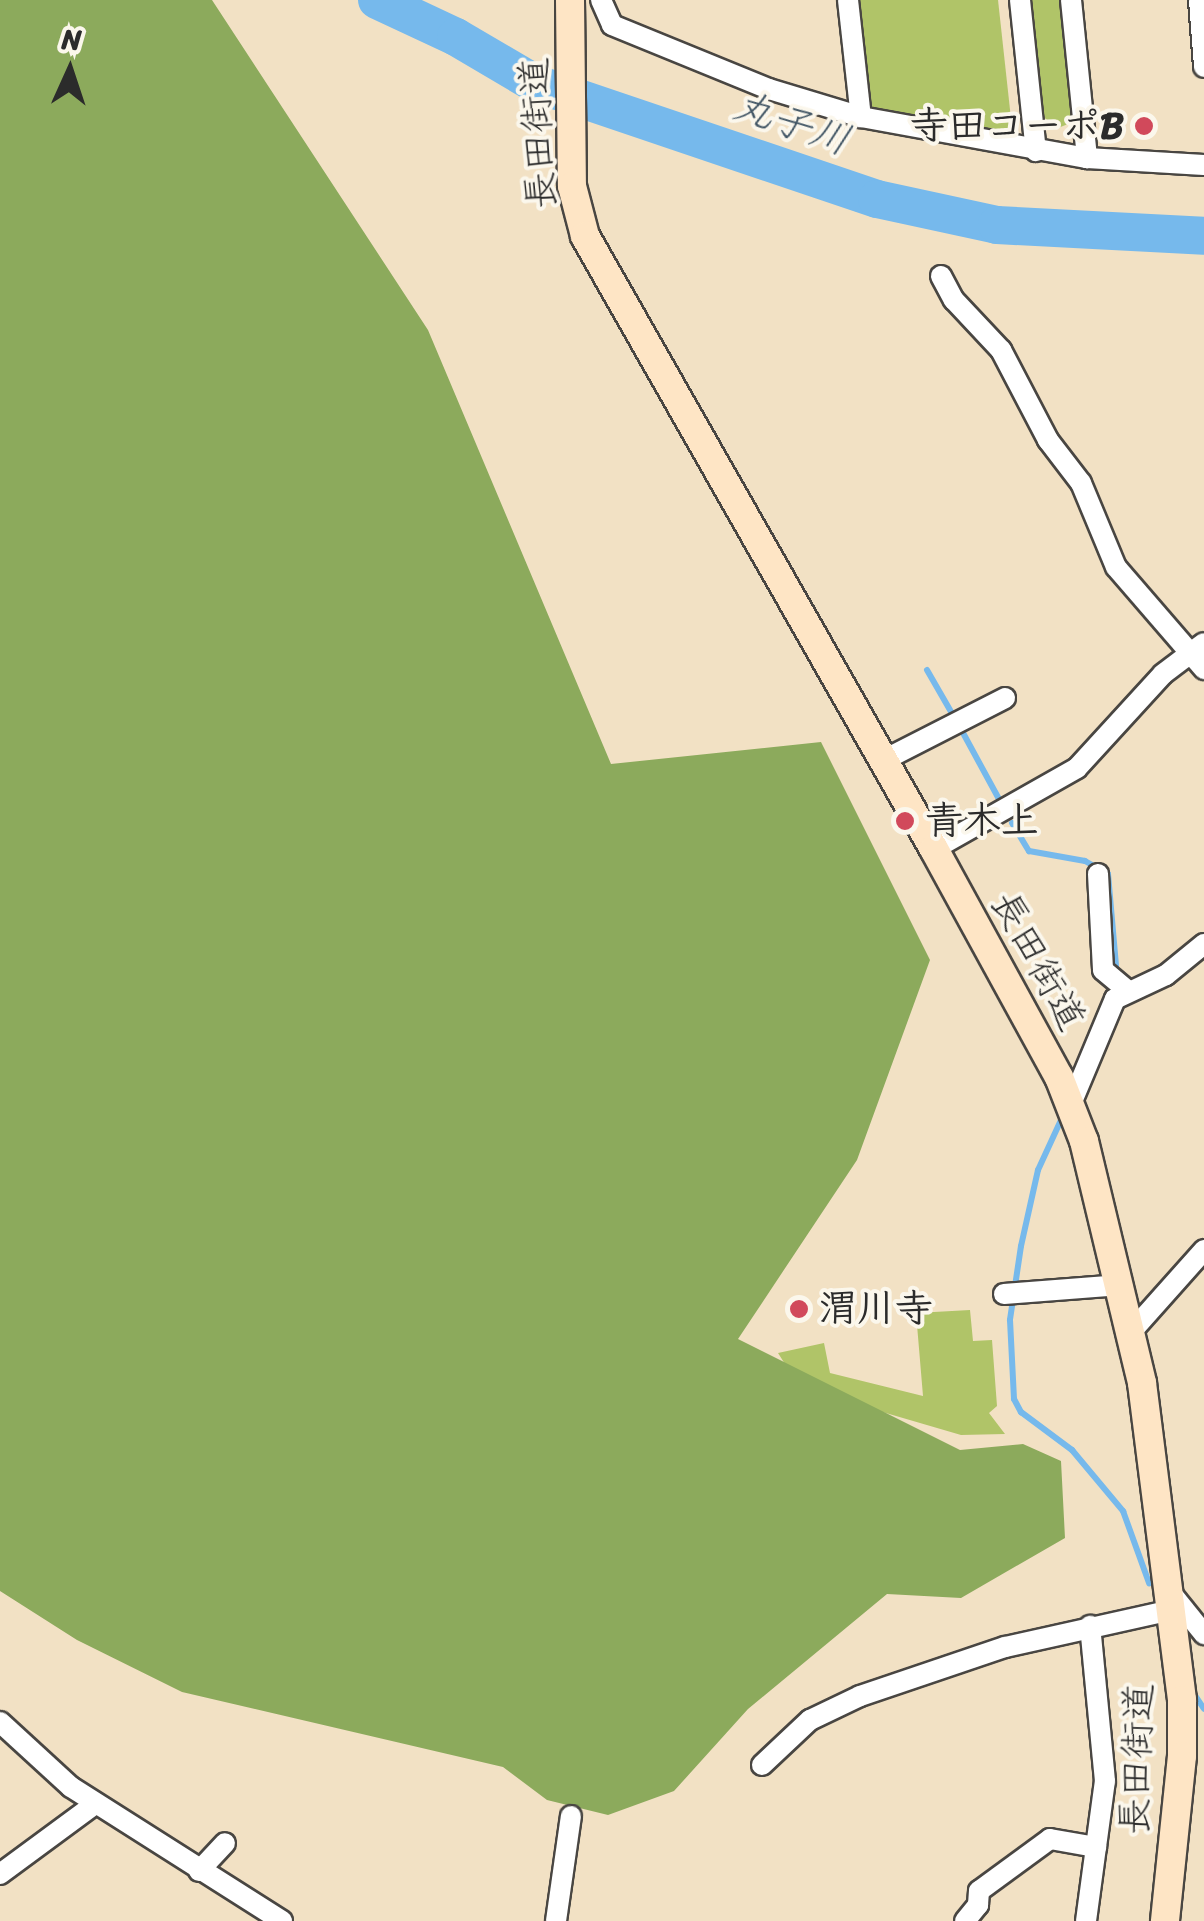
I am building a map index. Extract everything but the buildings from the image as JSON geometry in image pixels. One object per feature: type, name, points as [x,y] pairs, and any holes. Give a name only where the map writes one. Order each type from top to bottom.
[{"type":"main road","name":"長田街道","points":[[570,0],[572,186],[585,236],[934,848],[1071,1104],[1131,1332],[1171,1600],[1182,1756],[1165,1921]]},
{"type":"street","points":[[601,0],[612,25],[769,89],[861,116],[1036,151],[1204,165]]},
{"type":"street","points":[[848,0],[861,116]]},
{"type":"street","points":[[1020,0],[1036,151]]},
{"type":"street","points":[[1071,0],[1087,158]]},
{"type":"street","points":[[1198,0],[1204,67]]},
{"type":"street","points":[[934,848],[1076,768],[1163,674],[1200,655],[1122,576],[1081,483],[1048,440],[1001,350],[954,300],[940,276]]},
{"type":"street","points":[[884,760],[1005,698]]},
{"type":"street","points":[[1098,874],[1102,970],[1127,990]]},
{"type":"street","points":[[1071,1104],[1115,999],[1127,990],[1166,975],[1204,944]]},
{"type":"street","points":[[1131,1332],[1204,1250]]},
{"type":"street","points":[[1014,1293],[1121,1285]]},
{"type":"street","points":[[762,1765],[810,1720],[860,1696],[1005,1647],[1171,1600],[1204,1634]]},
{"type":"street","points":[[1086,1921],[1105,1752],[1090,1626]]},
{"type":"street","points":[[0,1722],[52,1774],[266,1917]]},
{"type":"street","points":[[0,1874],[95,1804]]},
{"type":"street","points":[[556,1921],[571,1816]]},
{"type":"street","points":[[966,1921],[978,1905],[978,1891],[1050,1838],[1096,1847]]},
{"type":"street","points":[[199,1870],[225,1843]]},
{"type":"green space","points":[[0,0],[212,0],[428,330],[611,764],[821,742],[930,960],[857,1160],[738,1339],[960,1450],[1023,1444],[1061,1461],[1065,1538],[961,1598],[887,1594],[748,1709],[674,1791],[608,1815],[547,1800],[503,1767],[182,1692],[77,1640],[0,1591]]},
{"type":"green space","points":[[855,0],[998,0],[1013,137],[865,107]]},
{"type":"green space","points":[[1029,0],[1064,0],[1073,115],[1068,124],[1058,128],[1042,116]]},
{"type":"green space","points":[[970,1310],[973,1341],[992,1340],[997,1406],[989,1413],[1005,1434],[961,1435],[838,1399],[797,1383],[778,1353],[824,1343],[830,1373],[923,1396],[916,1313]]},
{"type":"waterway","name":"丸子川","points":[[377,0],[456,37],[534,83],[877,199],[997,225],[1204,236]]},
{"type":"waterway","points":[[927,670],[954,717]]},
{"type":"waterway","points":[[962,731],[1000,801]]},
{"type":"waterway","points":[[1012,823],[1029,851],[1085,861],[1108,874],[1116,966]]},
{"type":"waterway","points":[[1061,1120],[1038,1170],[1021,1246],[1010,1320],[1014,1399],[1021,1412],[1072,1450],[1123,1511],[1149,1583]]},
{"type":"waterway","points":[[1194,1694],[1204,1709]]},
{"type":"place","name":"寺田コーポB","points":[[1144,126]]},
{"type":"place","name":"青木上","points":[[905,821]]},
{"type":"place","name":"渭川寺","points":[[799,1309]]}]
